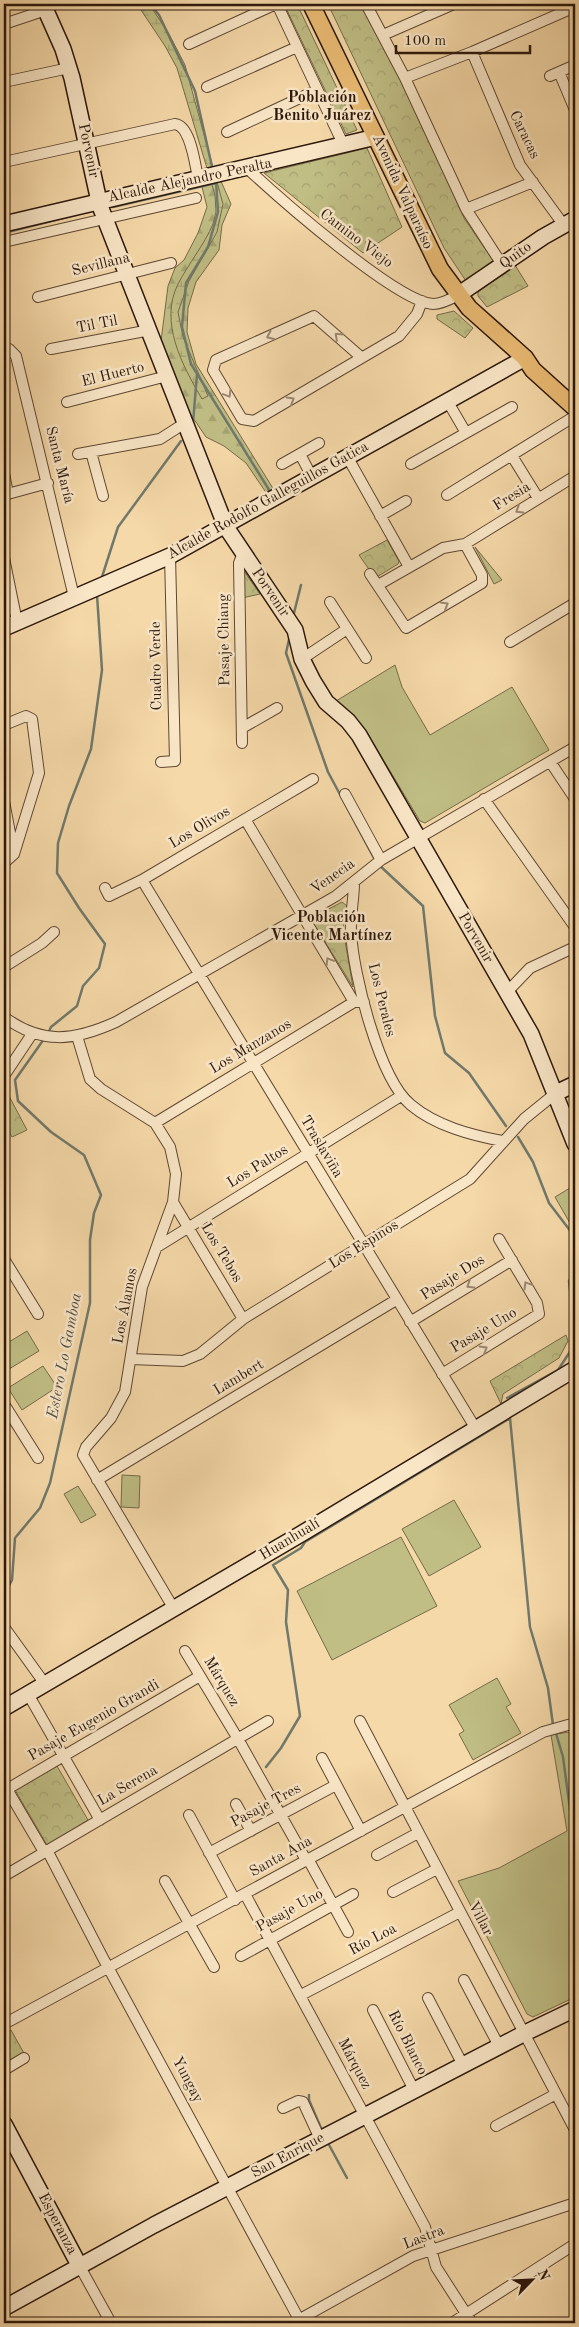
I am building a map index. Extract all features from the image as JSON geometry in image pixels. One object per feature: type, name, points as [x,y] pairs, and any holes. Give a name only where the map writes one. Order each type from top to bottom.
[{"type":"main road","name":"Avenida Valparaíso","points":[[311,4],[433,258],[458,296],[478,318],[525,358],[533,370],[575,408]]},
{"type":"main road","name":"Avenida Valparaíso","points":[[525,358],[536,362],[575,396]]},
{"type":"street","points":[[189,44],[276,4],[344,146]]},
{"type":"street","points":[[366,4],[406,78],[466,209],[503,266]]},
{"type":"street","points":[[383,35],[454,4]]},
{"type":"street","points":[[4,24],[44,7]]},
{"type":"street","name":"Porvenir","points":[[44,7],[69,68],[105,220],[226,526],[295,630],[299,639],[302,659],[312,681],[326,702],[348,721],[359,735],[531,1034],[575,1144]]},
{"type":"street","points":[[406,78],[472,52],[575,7]]},
{"type":"street","points":[[206,88],[297,47]]},
{"type":"street","name":"Caracas","points":[[472,52],[520,165],[569,221]]},
{"type":"street","points":[[575,65],[555,74],[575,110]]},
{"type":"street","points":[[4,82],[69,68]]},
{"type":"street","points":[[227,132],[317,90]]},
{"type":"street","points":[[4,162],[180,125],[188,138],[201,177]]},
{"type":"street","name":"Alcalde Alejandro Peralta","points":[[4,224],[376,137]]},
{"type":"street","name":"Camino Viejo","points":[[248,168],[317,230],[390,283],[422,301]]},
{"type":"street","points":[[466,209],[533,182]]},
{"type":"street","name":"Alcalde Alejandro Peralta","points":[[4,242],[196,198]]},
{"type":"street","name":"Quito","points":[[458,296],[569,221]]},
{"type":"street","name":"Sevillana","points":[[38,297],[171,263]]},
{"type":"street","points":[[361,357],[314,316],[216,360],[213,370],[242,419],[254,421],[399,336],[417,314],[422,301],[434,304],[458,296]]},
{"type":"street","name":"Til Til","points":[[51,349],[150,330]]},
{"type":"street","name":"Santa María","points":[[4,350],[9,349],[16,356],[74,597]]},
{"type":"street","name":"Alcalde Rodolfo Galleguillos Gatica","points":[[10,625],[170,556],[525,358]]},
{"type":"street","name":"El Huerto","points":[[66,402],[167,376]]},
{"type":"street","points":[[448,402],[466,433]]},
{"type":"street","points":[[411,464],[512,406]]},
{"type":"street","points":[[447,494],[575,416]]},
{"type":"street","points":[[78,454],[160,439],[184,422]]},
{"type":"street","points":[[282,464],[319,443]]},
{"type":"street","points":[[91,452],[103,496]]},
{"type":"street","points":[[300,454],[312,478]]},
{"type":"street","points":[[512,456],[538,498]]},
{"type":"street","points":[[348,458],[408,566]]},
{"type":"street","points":[[4,473],[6,494],[48,483]]},
{"type":"street","name":"Fresia","points":[[466,544],[575,476]]},
{"type":"street","points":[[380,516],[406,501]]},
{"type":"street","points":[[370,574],[406,628],[482,583],[482,575],[466,544],[449,545],[408,566],[378,585]]},
{"type":"street","name":"Pasaje Chiang","points":[[242,743],[239,563],[243,553]]},
{"type":"street","name":"Cuadro Verde","points":[[161,762],[175,761],[170,556]]},
{"type":"street","points":[[4,558],[10,625]]},
{"type":"street","points":[[330,602],[366,658]]},
{"type":"street","points":[[510,642],[575,603]]},
{"type":"street","points":[[302,659],[347,629]]},
{"type":"street","points":[[242,728],[277,708]]},
{"type":"street","points":[[4,725],[26,716],[32,719],[40,773],[14,854],[4,863]]},
{"type":"street","name":"Venecia","points":[[76,1036],[93,1032],[116,1022],[302,916],[354,883],[381,860],[484,799],[551,763],[575,747]]},
{"type":"street","points":[[551,763],[575,799]]},
{"type":"street","name":"Los Olivos","points":[[105,888],[109,896],[142,880],[313,779]]},
{"type":"street","points":[[345,794],[381,860]]},
{"type":"street","points":[[484,799],[575,928]]},
{"type":"street","points":[[4,801],[14,854]]},
{"type":"street","points":[[245,819],[302,916],[359,1002]]},
{"type":"street","name":"Traslaviña","points":[[142,880],[362,1246],[476,1429]]},
{"type":"street","name":"Los Perales","points":[[354,883],[351,932],[359,1002],[372,1035],[401,1096],[412,1106],[439,1122],[456,1129],[502,1141]]},
{"type":"street","points":[[4,967],[42,943],[54,932]]},
{"type":"street","points":[[506,993],[530,968],[575,947]]},
{"type":"street","name":"Los Manzanos","points":[[155,1122],[359,1002]]},
{"type":"street","points":[[4,1017],[34,1035],[52,1037],[76,1036]]},
{"type":"street","points":[[4,1076],[34,1035]]},
{"type":"street","name":"Los Álamos","points":[[76,1036],[90,1078],[100,1089],[155,1122],[166,1139],[174,1160],[176,1190],[142,1287],[128,1382],[122,1399],[111,1418],[86,1447],[83,1455],[174,1609]]},
{"type":"street","name":"Los Espinos","points":[[131,1359],[183,1361],[192,1358],[243,1319],[470,1179],[486,1164],[502,1141],[543,1102],[575,1084]]},
{"type":"street","name":"Los Paltos","points":[[157,1247],[401,1096]]},
{"type":"street","name":"Los Tebos","points":[[173,1202],[243,1319]]},
{"type":"street","points":[[499,1239],[512,1260]]},
{"type":"street","points":[[4,1259],[38,1314]]},
{"type":"street","name":"Pasaje Uno","points":[[442,1374],[537,1317],[540,1311],[537,1303],[512,1260]]},
{"type":"street","name":"Pasaje Dos","points":[[410,1322],[512,1260]]},
{"type":"street","name":"Lambert","points":[[97,1480],[396,1300]]},
{"type":"street","name":"Huanhualí","points":[[4,1708],[174,1609],[575,1369]]},
{"type":"street","points":[[4,1404],[38,1458]]},
{"type":"street","points":[[4,1627],[45,1684]]},
{"type":"street","name":"Márquez","points":[[185,1651],[307,1860]]},
{"type":"street","name":"Pasaje Eugenio Grandi","points":[[5,1790],[200,1676]]},
{"type":"street","points":[[28,1694],[100,1820]]},
{"type":"street","name":"La Serena","points":[[4,1876],[268,1721]]},
{"type":"street","name":"Villar","points":[[360,1721],[575,2130]]},
{"type":"street","name":"Santa Ana","points":[[4,2024],[553,1728],[575,1723]]},
{"type":"street","points":[[322,1758],[361,1831]]},
{"type":"street","name":"Pasaje Tres","points":[[209,1853],[281,1816],[336,1784]]},
{"type":"street","name":"Yungay","points":[[5,1790],[45,1851],[228,2187],[298,2322]]},
{"type":"street","points":[[236,1804],[251,1831]]},
{"type":"street","points":[[188,1815],[235,1900]]},
{"type":"street","points":[[377,1855],[418,1833]]},
{"type":"street","points":[[307,1860],[348,1932]]},
{"type":"street","points":[[393,1892],[437,1869]]},
{"type":"street","points":[[164,1881],[191,1924],[214,1967]]},
{"type":"street","name":"Márquez","points":[[245,1894],[425,2227],[430,2239],[430,2250],[436,2267],[469,2319]]},
{"type":"street","name":"Pasaje Uno","points":[[241,1956],[353,1894]]},
{"type":"street","name":"Río Loa","points":[[301,1995],[460,1912]]},
{"type":"street","points":[[464,1980],[499,2046]]},
{"type":"street","points":[[428,1998],[463,2065]]},
{"type":"street","name":"San Enrique","points":[[4,2308],[79,2265],[525,2032],[575,2008]]},
{"type":"street","name":"Río Blanco","points":[[373,2010],[414,2090]]},
{"type":"street","points":[[4,2070],[24,2058]]},
{"type":"street","points":[[496,2126],[556,2094]]},
{"type":"street","points":[[283,2108],[298,2100],[304,2102],[320,2139]]},
{"type":"street","name":"Esperanza","points":[[6,2132],[111,2323]]},
{"type":"street","name":"Lastra","points":[[298,2322],[413,2256],[575,2204]]},
{"type":"street","points":[[452,2323],[469,2319],[575,2244]]},
{"type":"green space","points":[[137,4],[149,4],[169,34],[185,65],[223,204],[217,232],[189,281],[178,312],[183,337],[208,396],[202,399],[187,372],[175,343],[171,313],[173,298],[178,284],[213,224],[216,212],[215,195],[177,68]]},
{"type":"green space","points":[[284,4],[297,4],[357,130],[346,134]]},
{"type":"green space","points":[[328,4],[361,4],[423,124],[464,218],[494,262],[466,281],[444,248]]},
{"type":"green space","points":[[367,148],[402,227],[363,253],[264,173]]},
{"type":"green space","points":[[220,179],[231,204],[222,225],[219,250],[196,282],[188,308],[187,332],[196,364],[274,490],[267,494],[246,463],[224,446],[206,437],[187,409],[161,341],[168,286],[175,268],[184,260],[198,233],[207,207],[202,187]]},
{"type":"green space","points":[[515,265],[528,286],[487,307],[478,296],[478,292]]},
{"type":"green space","points":[[454,311],[473,328],[465,338],[437,319],[437,315]]},
{"type":"green space","points":[[387,540],[399,561],[398,564],[375,578],[359,555]]},
{"type":"green space","points":[[475,547],[502,580],[494,584]]},
{"type":"green space","points":[[241,567],[260,594],[242,598]]},
{"type":"green space","points":[[395,665],[402,687],[430,735],[512,687],[549,750],[425,823],[420,821],[366,731],[336,701]]},
{"type":"green space","points":[[342,902],[347,906],[343,929],[353,987],[314,924],[315,916]]},
{"type":"green space","points":[[7,1083],[9,1096],[27,1130],[12,1137],[4,1124],[4,1087]]},
{"type":"green space","points":[[575,1185],[575,1232],[555,1197]]},
{"type":"green space","points":[[27,1331],[39,1351],[4,1372],[4,1345]]},
{"type":"green space","points":[[566,1335],[568,1341],[559,1358],[503,1394],[501,1404],[490,1381]]},
{"type":"green space","points":[[43,1366],[57,1387],[22,1410],[8,1388]]},
{"type":"green space","points":[[122,1475],[140,1476],[139,1508],[121,1507]]},
{"type":"green space","points":[[78,1486],[96,1515],[81,1523],[64,1494]]},
{"type":"green space","points":[[454,1500],[481,1547],[429,1576],[402,1529]]},
{"type":"green space","points":[[401,1537],[437,1606],[332,1660],[297,1591]]},
{"type":"green space","points":[[497,1678],[511,1704],[506,1707],[521,1733],[473,1760],[459,1734],[464,1731],[449,1705]]},
{"type":"green space","points":[[575,1731],[575,1997],[533,2017],[527,2014],[458,1881],[499,1868],[567,1831],[551,1735]]},
{"type":"green space","points":[[57,1766],[88,1820],[47,1845],[15,1790]]},
{"type":"green space","points":[[11,2030],[25,2055],[4,2066],[4,2034]]},
{"type":"waterway","points":[[150,4],[159,15],[195,91],[213,171]]},
{"type":"waterway","points":[[216,181],[218,212],[208,247],[186,283],[182,327],[191,364],[271,493]]},
{"type":"waterway","points":[[113,207],[216,183]]},
{"type":"waterway","points":[[4,233],[75,215]]},
{"type":"waterway","name":"Estero Lo Gamboa","points":[[193,423],[197,374]]},
{"type":"waterway","name":"Estero Lo Gamboa","points":[[101,580],[118,527],[181,441]]},
{"type":"waterway","points":[[293,617],[301,585]]},
{"type":"waterway","name":"Estero Lo Gamboa","points":[[48,1033],[51,1027],[77,1006],[83,986],[99,968],[105,944],[57,873],[58,843],[69,806],[91,749],[102,670],[97,595]]},
{"type":"waterway","points":[[290,635],[286,653],[328,772],[375,860]]},
{"type":"waterway","points":[[378,864],[423,906],[435,1016],[445,1053],[469,1073],[506,1126]]},
{"type":"waterway","name":"Estero Lo Gamboa","points":[[4,1595],[12,1580],[15,1538],[40,1508],[50,1483],[90,1303],[90,1240],[94,1213],[101,1195],[84,1155],[51,1132],[18,1101],[15,1080],[44,1039]]},
{"type":"waterway","points":[[518,1137],[533,1162],[549,1203],[575,1237]]},
{"type":"waterway","points":[[575,1269],[569,1281],[575,1335]]},
{"type":"waterway","points":[[507,1398],[558,1370],[575,1344]]},
{"type":"waterway","points":[[266,1767],[281,1748],[300,1716],[286,1622],[288,1590],[273,1565],[301,1548],[305,1542],[510,1418],[530,1627],[548,1688],[553,1725]]},
{"type":"waterway","points":[[555,1730],[563,1757],[572,1824]]},
{"type":"waterway","points":[[309,2095],[309,2100],[321,2128]]},
{"type":"waterway","points":[[328,2143],[347,2178]]},
{"type":"district","name":"Población Benito Juárez","points":[[322,107]]},
{"type":"district","name":"Población Vicente Martínez","points":[[331,927]]}]
